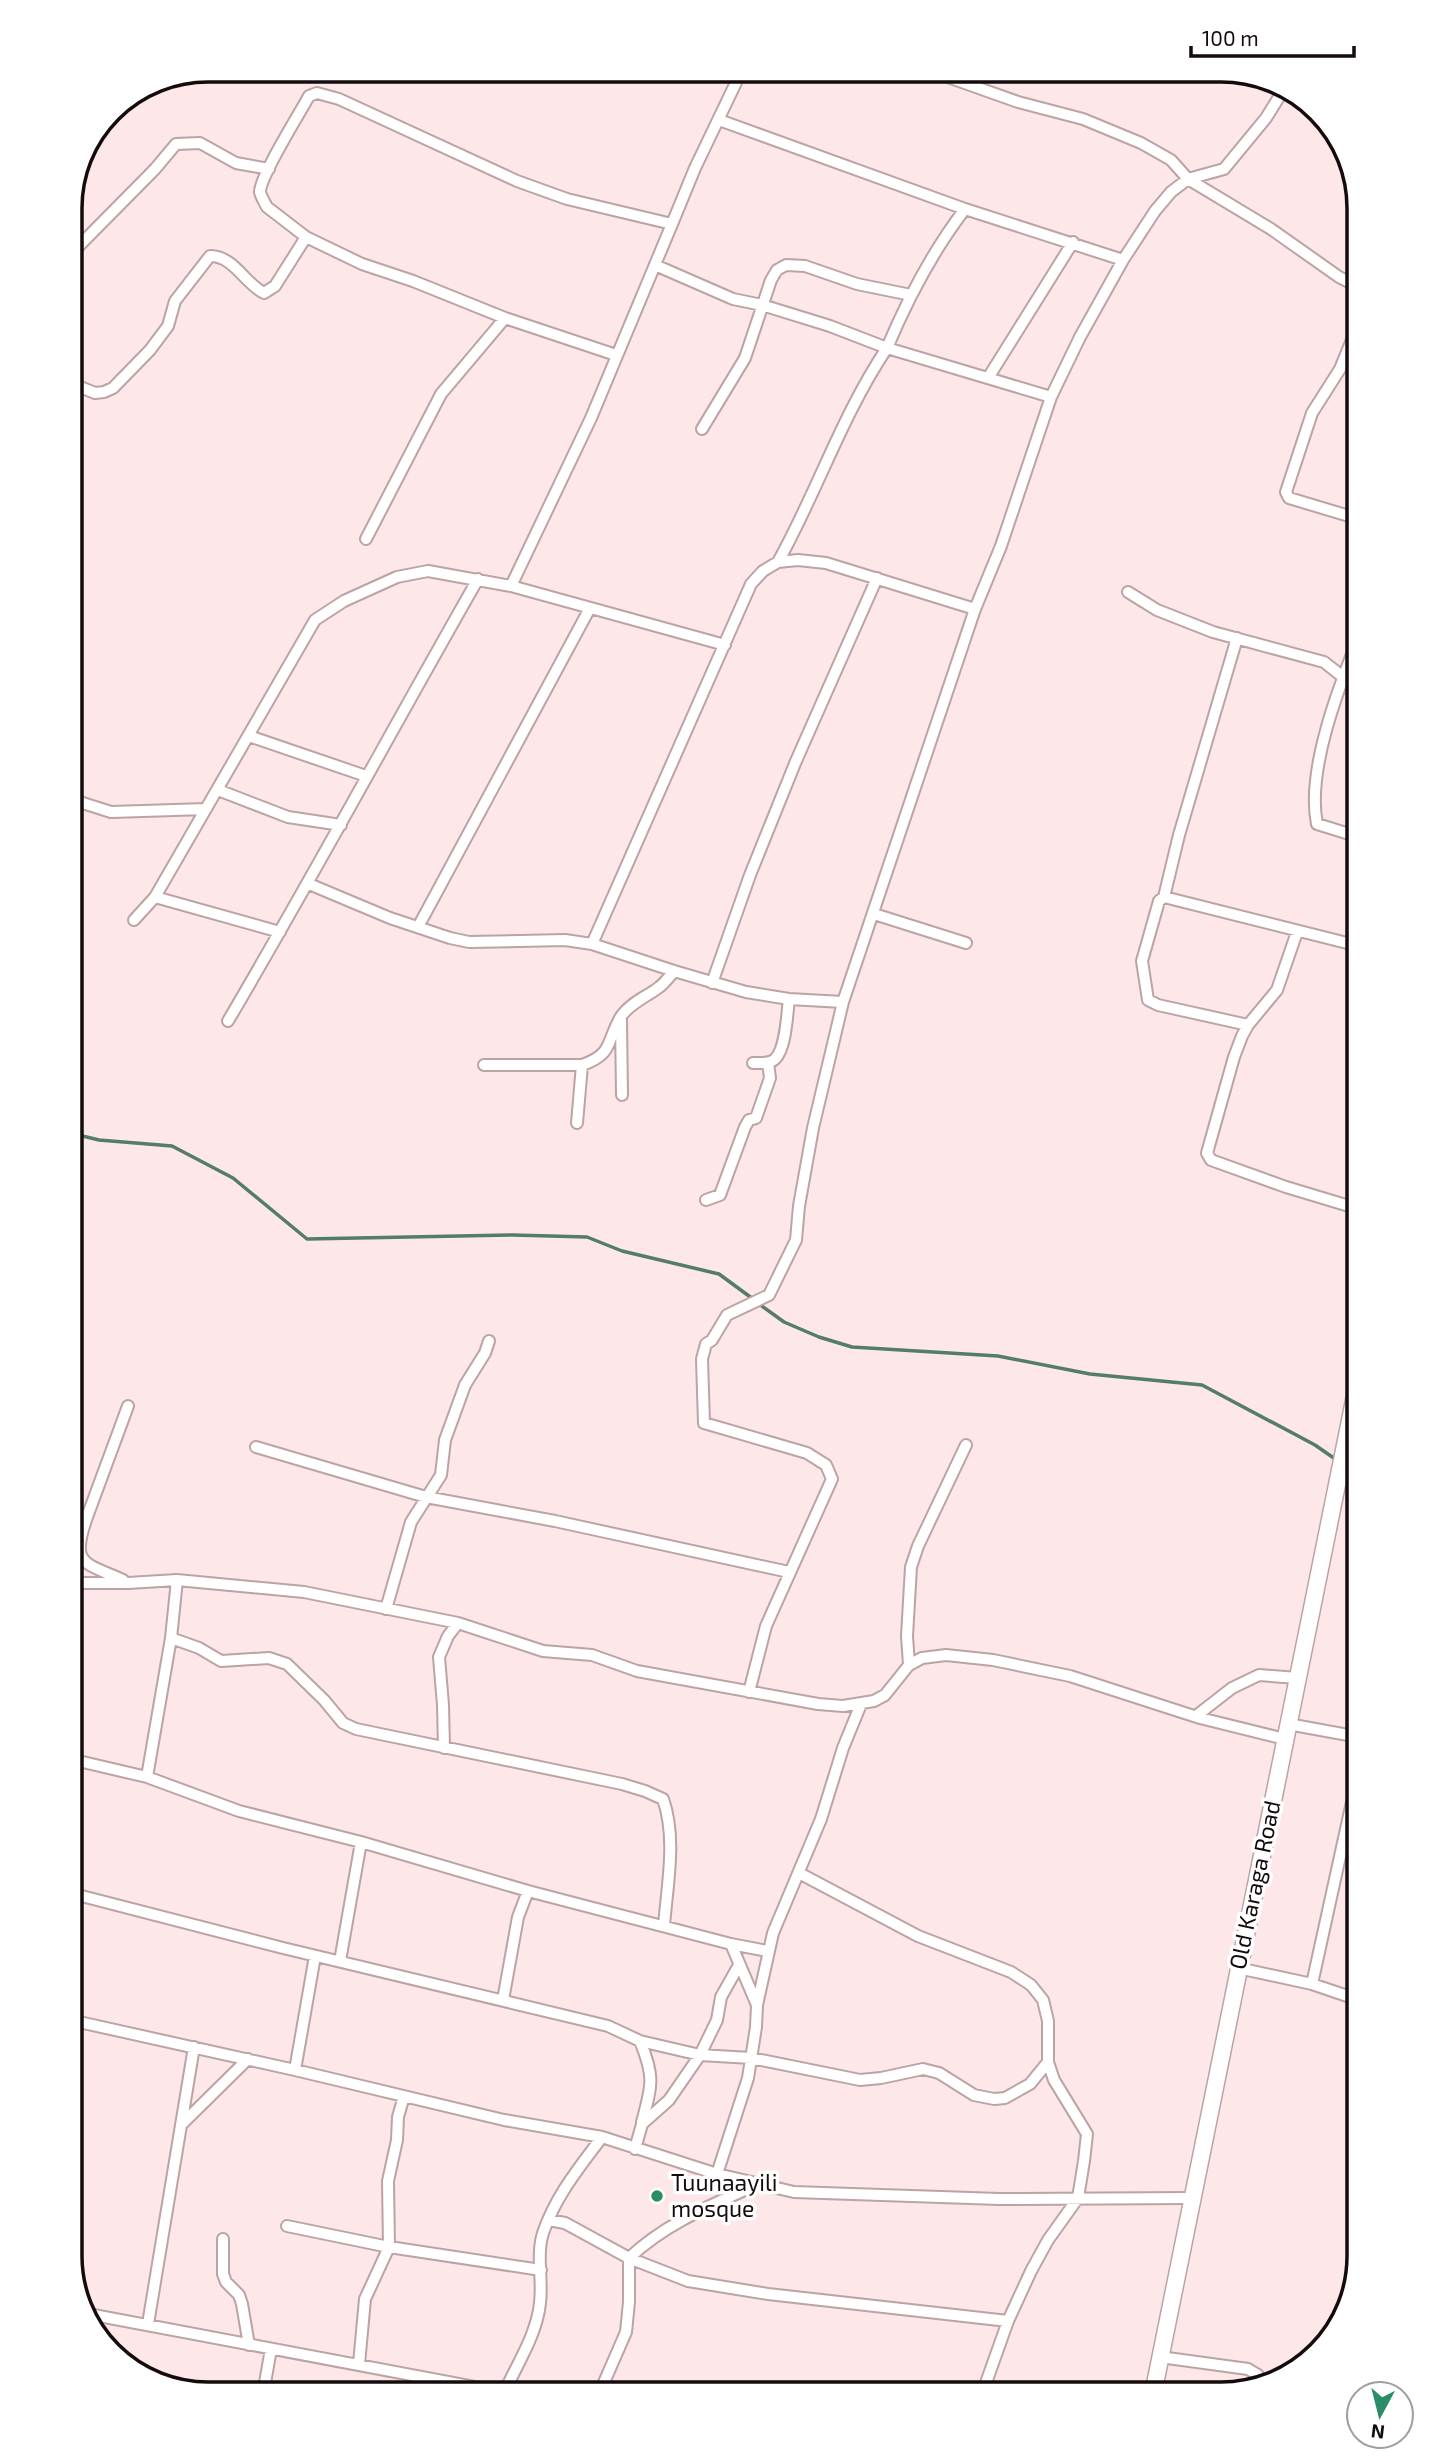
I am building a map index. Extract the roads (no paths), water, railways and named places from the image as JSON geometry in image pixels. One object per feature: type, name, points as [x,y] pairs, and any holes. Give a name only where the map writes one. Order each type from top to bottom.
[{"type":"street","points":[[511,586],[591,418],[695,168],[736,83]]},
{"type":"street","points":[[965,83],[1018,102],[1083,119],[1141,143],[1171,160],[1188,179],[1271,229],[1347,281]]},
{"type":"street","points":[[616,355],[505,318],[413,281],[362,264],[306,237],[267,207],[263,200],[260,191],[269,169],[309,96],[317,93],[339,99],[517,181],[567,198],[672,224]]},
{"type":"street","points":[[749,1692],[766,1626],[832,1479],[826,1465],[807,1453],[782,1448],[751,1435],[716,1429],[704,1423],[702,1359],[706,1344],[712,1340],[727,1315],[769,1296],[796,1240],[799,1206],[813,1128],[843,1002],[975,609],[1001,546],[1051,397],[1080,337],[1155,211],[1171,192],[1188,179],[1224,169],[1266,118],[1279,97]]},
{"type":"street","points":[[719,120],[965,209],[1124,260]]},
{"type":"street","points":[[83,242],[176,144],[200,142],[236,163],[269,169]]},
{"type":"street","points":[[778,562],[801,522],[848,416],[887,348],[911,295],[941,240],[965,209]]},
{"type":"street","points":[[83,388],[104,393],[113,388],[150,350],[168,326],[175,301],[210,256],[219,257],[241,272],[256,289],[264,293],[275,286],[306,237]]},
{"type":"street","points":[[988,378],[1073,243]]},
{"type":"street","points":[[655,265],[733,299],[762,305],[830,326],[887,348],[1051,397]]},
{"type":"street","points":[[702,429],[745,358],[771,280],[777,270],[786,265],[805,266],[857,284],[911,295]]},
{"type":"street","points":[[366,539],[441,394],[505,318]]},
{"type":"street","points":[[1347,352],[1340,369],[1312,413],[1286,492],[1289,498],[1347,515]]},
{"type":"street","points":[[592,944],[751,584],[763,571],[778,562],[798,559],[826,563],[975,609]]},
{"type":"street","points":[[134,920],[155,897],[315,620],[344,601],[397,577],[428,571],[511,586],[725,645]]},
{"type":"street","points":[[712,983],[750,875],[786,786],[877,578]]},
{"type":"street","points":[[228,1021],[309,884],[366,776],[478,579]]},
{"type":"street","points":[[1128,592],[1157,610],[1213,632],[1324,662],[1343,677]]},
{"type":"street","points":[[418,927],[590,608]]},
{"type":"street","points":[[1237,638],[1179,835],[1164,897],[1159,901],[1142,961],[1148,1000],[1158,1005],[1248,1025]]},
{"type":"street","points":[[1347,667],[1325,736],[1315,812],[1317,824],[1347,833]]},
{"type":"street","points":[[249,736],[366,776]]},
{"type":"street","points":[[218,790],[288,817],[341,825]]},
{"type":"street","points":[[83,803],[111,812],[206,809]]},
{"type":"street","points":[[309,884],[418,927],[469,942],[565,940],[592,944],[712,983],[789,999],[843,1002]]},
{"type":"street","points":[[155,897],[280,932]]},
{"type":"street","points":[[1164,897],[1347,943]]},
{"type":"street","points":[[874,914],[966,943]]},
{"type":"street","points":[[1297,932],[1277,990],[1248,1025],[1234,1057],[1207,1153],[1211,1160],[1347,1205]]},
{"type":"street","points":[[484,1065],[582,1065],[597,1060],[608,1050],[621,1017],[630,1006],[660,987],[674,971]]},
{"type":"street","points":[[753,1063],[774,1061],[782,1045],[789,999]]},
{"type":"street","points":[[621,1017],[622,1095]]},
{"type":"street","points":[[706,1200],[720,1195],[746,1126],[749,1120],[756,1118],[770,1077],[768,1063]]},
{"type":"street","points":[[577,1123],[582,1065]]},
{"type":"street","points":[[386,1608],[411,1522],[441,1475],[446,1440],[465,1385],[485,1353],[489,1341]]},
{"type":"street","points":[[82,1532],[128,1406]]},
{"type":"street","name":"Old Karaga Road","points":[[1155,2382],[1347,1430]]},
{"type":"street","points":[[909,1665],[907,1636],[911,1567],[965,1445]]},
{"type":"street","points":[[256,1447],[426,1496],[789,1572]]},
{"type":"street","points":[[82,1515],[87,1517]]},
{"type":"street","points":[[82,1559],[128,1583]]},
{"type":"street","points":[[147,1777],[171,1637],[177,1580]]},
{"type":"street","points":[[82,1583],[177,1580],[304,1592],[458,1623],[543,1651],[592,1655],[637,1671],[818,1704],[843,1706],[885,1695],[909,1665],[922,1658],[946,1655],[993,1660],[1070,1676],[1196,1716],[1287,1731],[1347,1736]]},
{"type":"street","points":[[444,1748],[439,1657],[448,1636],[458,1623]]},
{"type":"street","points":[[171,1637],[199,1648],[221,1661],[269,1658],[286,1664],[344,1723],[356,1729],[622,1784],[663,1799],[669,1830],[664,1926]]},
{"type":"street","points":[[1196,1716],[1232,1688],[1259,1675],[1297,1678]]},
{"type":"street","points":[[717,2174],[740,2104],[751,2058],[767,1951],[821,1819],[843,1748],[862,1703]]},
{"type":"street","points":[[82,1762],[147,1777],[239,1811],[361,1842],[528,1891],[767,1951]]},
{"type":"street","points":[[1312,1984],[1347,1825]]},
{"type":"street","points":[[340,1961],[361,1842]]},
{"type":"street","points":[[799,1873],[918,1936],[1011,1972],[1031,1984],[1042,2000],[1048,2021],[1048,2062],[1054,2080],[1087,2134],[1078,2198],[1048,2240],[1007,2321],[986,2382]]},
{"type":"street","points":[[503,2000],[518,1917],[528,1891]]},
{"type":"street","points":[[82,1896],[315,1956],[608,2026],[640,2041],[700,2055],[751,2058],[860,2080],[923,2069],[939,2073],[974,2095],[994,2099],[1005,2098],[1030,2084],[1048,2062]]},
{"type":"street","points":[[731,1944],[757,2006]]},
{"type":"street","points":[[295,2070],[315,1956]]},
{"type":"street","points":[[642,2123],[669,2100],[700,2055],[717,2020],[721,1997],[739,1965]]},
{"type":"street","points":[[1238,1968],[1312,1984],[1347,1996]]},
{"type":"street","points":[[82,2023],[504,2120],[602,2137],[717,2174],[794,2192],[999,2199],[1191,2198]]},
{"type":"street","points":[[635,2149],[652,2077],[640,2041]]},
{"type":"street","points":[[148,2324],[194,2047]]},
{"type":"street","points":[[181,2125],[248,2059]]},
{"type":"street","points":[[359,2364],[365,2299],[389,2247],[388,2181],[404,2096]]},
{"type":"street","points":[[509,2381],[537,2323],[542,2237],[548,2220],[561,2192],[602,2137]]},
{"type":"street","points":[[604,2381],[626,2332],[629,2258],[649,2239],[678,2221],[758,2184]]},
{"type":"street","points":[[548,2220],[565,2223],[629,2258],[688,2281],[768,2294],[1007,2321]]},
{"type":"street","points":[[287,2227],[389,2247],[541,2270]]},
{"type":"street","points":[[223,2239],[223,2274],[226,2282],[239,2295],[249,2345]]},
{"type":"street","points":[[98,2315],[445,2381]]},
{"type":"street","points":[[266,2381],[271,2349]]},
{"type":"street","points":[[1160,2357],[1248,2370],[1258,2375]]},
{"type":"waterway","points":[[83,1136],[99,1140],[172,1146],[233,1178],[307,1239],[513,1235],[587,1237],[622,1251],[719,1274],[753,1299]]},
{"type":"waterway","points":[[759,1304],[784,1322],[852,1347],[998,1356],[1090,1374],[1202,1385],[1315,1445],[1338,1461]]},
{"type":"place","name":"Tuunaayili mosque","points":[[657,2196]]}]
